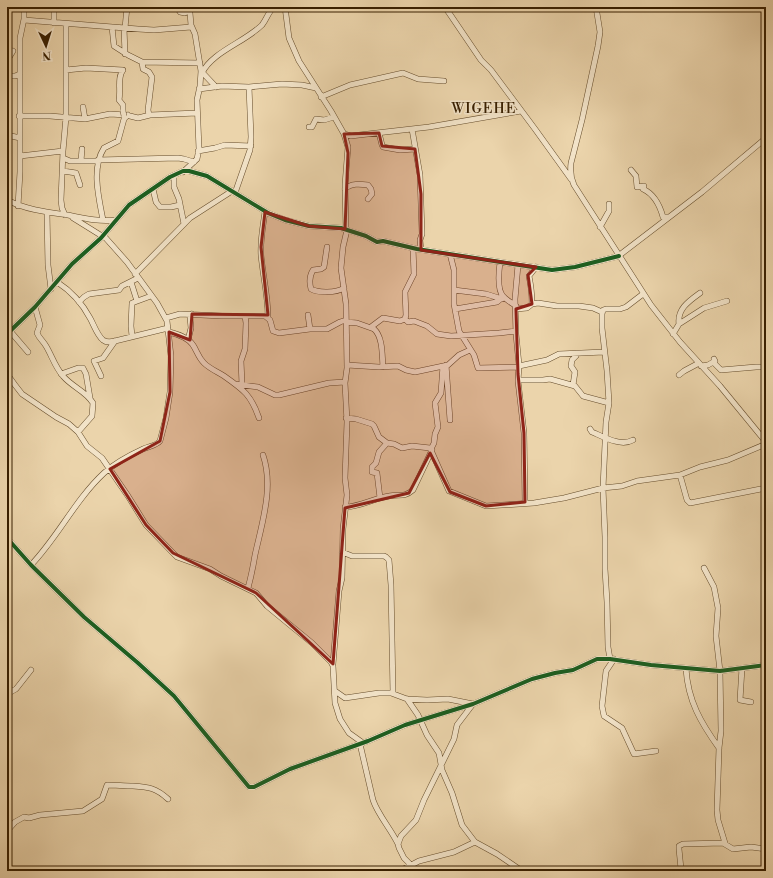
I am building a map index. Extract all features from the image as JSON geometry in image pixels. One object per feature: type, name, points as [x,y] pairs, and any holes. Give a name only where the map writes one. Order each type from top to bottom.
[{"type":"street","points":[[18,206],[20,156],[20,38],[24,20],[24,7]]},
{"type":"street","points":[[54,7],[54,23]]},
{"type":"street","points":[[125,54],[127,7]]},
{"type":"street","points":[[177,7],[180,12],[185,13],[188,11],[190,14],[191,27],[195,34],[202,72],[196,113],[197,159],[182,172]]},
{"type":"street","points":[[202,72],[212,59],[262,25],[274,7]]},
{"type":"street","points":[[285,7],[292,46],[299,61],[322,96],[344,134],[348,147],[345,189],[346,230],[341,268],[346,297],[347,365],[345,382],[345,478],[347,495],[342,552],[342,573],[339,591],[333,664],[336,708],[341,722],[346,726],[349,733],[361,744],[373,800],[392,832],[401,853],[411,865]]},
{"type":"street","points":[[346,418],[356,418],[372,424],[379,437],[387,443],[394,444],[402,448],[412,446],[420,448],[428,447],[431,450],[447,489],[450,492],[486,506],[524,502],[534,503],[564,498],[603,488],[622,486],[637,481],[680,475],[700,467],[735,458],[766,443],[673,334],[643,294],[572,180],[491,70],[481,60],[445,7]]},
{"type":"street","points":[[572,180],[570,170],[571,163],[582,120],[599,39],[599,24],[596,7]]},
{"type":"street","points":[[24,20],[154,30],[191,27]]},
{"type":"street","points":[[55,213],[59,210],[61,205],[63,171],[66,117],[66,24]]},
{"type":"street","points":[[112,27],[114,46],[125,54],[142,62],[200,64]]},
{"type":"street","points":[[7,61],[13,51]]},
{"type":"street","points":[[142,62],[143,70],[149,72],[152,77],[147,114]]},
{"type":"street","points":[[66,70],[86,68],[123,70],[120,73],[119,100],[123,105],[125,114],[118,142],[104,148],[98,160],[98,196],[103,220]]},
{"type":"street","points":[[202,72],[216,87]]},
{"type":"street","points":[[322,96],[350,85],[403,73],[418,79],[444,81]]},
{"type":"street","points":[[7,76],[15,76],[20,74]]},
{"type":"street","points":[[199,89],[282,84],[302,85],[316,88]]},
{"type":"street","points":[[135,274],[184,224],[210,205],[234,192],[251,146],[249,87]]},
{"type":"street","points":[[83,107],[85,119]]},
{"type":"street","points":[[344,134],[351,136],[412,129],[521,111]]},
{"type":"street","points":[[20,116],[50,116],[85,119],[105,115],[125,114],[138,118],[147,114],[196,113]]},
{"type":"street","points":[[309,127],[312,126],[316,119],[324,120],[334,117]]},
{"type":"street","points":[[412,129],[420,174],[422,234],[420,240],[421,250]]},
{"type":"street","points":[[379,133],[383,147],[400,150],[415,149]]},
{"type":"street","points":[[7,135],[20,138]]},
{"type":"street","points":[[28,352],[9,333],[35,307],[72,264],[102,236],[129,205],[174,175],[182,172],[189,171],[207,176],[265,212],[293,222],[309,226],[346,230],[366,236],[377,242],[383,241],[421,250],[552,270],[619,257],[702,192],[766,138]]},
{"type":"street","points":[[198,150],[225,145],[251,146]]},
{"type":"street","points":[[81,161],[82,149]]},
{"type":"street","points":[[20,156],[63,150]]},
{"type":"street","points":[[63,158],[70,161],[81,161],[178,158],[194,162]]},
{"type":"street","points":[[631,170],[636,176],[637,187],[644,186],[643,189],[651,193],[660,207],[663,217],[669,217]]},
{"type":"street","points":[[63,171],[76,173],[80,185]]},
{"type":"street","points":[[174,175],[174,186],[184,224]]},
{"type":"street","points":[[345,189],[349,186],[359,184],[368,185],[371,188],[372,194],[368,199]]},
{"type":"street","points":[[153,189],[156,202],[160,207],[180,205]]},
{"type":"street","points":[[7,200],[18,206],[47,213],[103,220],[115,220]]},
{"type":"street","points":[[600,227],[608,213],[609,204]]},
{"type":"street","points":[[31,565],[50,543],[91,486],[110,468],[145,448],[158,444],[166,418],[170,392],[171,356],[169,330],[166,318],[127,262],[102,236],[67,215],[61,205]]},
{"type":"street","points":[[265,212],[261,247],[267,288],[268,317],[273,331],[276,333],[310,329],[327,329],[340,322],[346,321],[371,328],[377,331],[380,338],[383,367]]},
{"type":"street","points":[[47,213],[48,264],[51,289]]},
{"type":"street","points":[[327,247],[324,267],[314,270],[311,273],[311,289],[330,291],[344,288]]},
{"type":"street","points":[[405,319],[405,292],[414,274],[413,248]]},
{"type":"street","points":[[450,254],[454,270],[455,309],[459,331],[479,369],[496,366],[519,366],[547,360],[559,354],[604,352]]},
{"type":"street","points":[[500,262],[499,278],[502,298]]},
{"type":"street","points":[[518,265],[516,330],[519,366],[518,380],[524,432],[524,502]]},
{"type":"street","points":[[532,304],[530,295],[532,286],[529,276],[536,267]]},
{"type":"street","points":[[79,302],[89,294],[119,290],[122,286],[138,278]]},
{"type":"street","points":[[57,282],[67,288],[79,302],[102,339],[107,342],[169,330],[188,340],[193,345],[198,356],[204,363],[248,394],[259,418]]},
{"type":"street","points":[[131,282],[137,302]]},
{"type":"street","points":[[454,290],[486,294],[502,298],[516,307],[527,308],[532,304],[538,303],[557,306],[579,306],[593,308],[602,312]]},
{"type":"street","points":[[679,324],[678,318],[685,304],[700,292]]},
{"type":"street","points":[[602,312],[606,309],[620,309],[626,307],[643,294]]},
{"type":"street","points":[[132,336],[132,304],[133,302],[137,302],[151,296]]},
{"type":"street","points":[[455,309],[497,302],[502,298]]},
{"type":"street","points":[[673,334],[679,324],[704,308],[727,301]]},
{"type":"street","points":[[35,307],[40,325],[37,333],[45,344],[55,365],[71,384],[87,394],[93,404],[92,416],[78,432]]},
{"type":"street","points":[[602,312],[602,328],[609,403],[603,488],[605,519],[605,569],[608,647],[612,659],[606,671],[602,706],[604,716],[622,728],[634,754],[656,751]]},
{"type":"street","points":[[166,318],[176,315],[192,314],[245,316],[261,315],[268,317]]},
{"type":"street","points":[[188,340],[191,331],[190,317],[192,314]]},
{"type":"street","points":[[308,315],[310,329]]},
{"type":"street","points":[[242,384],[241,361],[245,349],[245,316]]},
{"type":"street","points":[[371,328],[383,318],[400,321],[405,319],[408,322],[414,321],[427,326],[436,334],[462,336],[504,333],[516,330]]},
{"type":"street","points":[[101,376],[94,361],[102,358],[115,341]]},
{"type":"street","points":[[347,365],[383,367],[398,366],[412,372],[445,366],[459,355],[470,350]]},
{"type":"street","points":[[573,385],[575,372],[571,363],[577,353]]},
{"type":"street","points":[[679,375],[684,371],[713,360],[722,370],[766,366]]},
{"type":"street","points":[[445,366],[450,420]]},
{"type":"street","points":[[345,507],[355,506],[389,496],[406,495],[413,490],[434,443],[435,434],[438,427],[435,403],[441,393],[445,366]]},
{"type":"street","points":[[62,374],[78,368],[83,368],[86,374],[90,398]]},
{"type":"street","points":[[7,374],[22,394],[69,424],[78,432],[87,446],[102,458],[110,468],[146,525],[177,557],[210,569],[256,593],[267,606],[312,643],[333,664]]},
{"type":"street","points":[[518,380],[550,379],[573,385],[581,395],[609,403]]},
{"type":"street","points":[[234,384],[258,387],[275,394],[279,394],[329,383],[345,382]]},
{"type":"street","points":[[590,429],[592,432],[619,442],[625,443],[633,440]]},
{"type":"street","points":[[380,498],[377,473],[372,472],[372,467],[376,463],[379,452],[387,443]]},
{"type":"street","points":[[248,588],[267,494],[267,467],[263,454]]},
{"type":"street","points":[[680,475],[687,500],[690,503],[766,488]]},
{"type":"street","points":[[7,538],[31,565],[84,617],[174,696],[249,787],[254,787],[290,769],[361,744],[396,728],[473,704],[532,679],[573,670],[597,659],[612,659],[686,669],[720,671],[766,665]]},
{"type":"street","points":[[342,552],[352,556],[384,556],[389,560],[391,585],[393,693]]},
{"type":"street","points":[[704,568],[713,582],[719,613],[716,636],[720,671],[721,730],[717,810],[724,843]]},
{"type":"street","points":[[742,668],[740,700],[752,702]]},
{"type":"street","points":[[686,669],[687,685],[694,708],[719,748]]},
{"type":"street","points":[[7,694],[16,689],[32,670]]},
{"type":"street","points":[[335,691],[342,697],[348,698],[379,693],[393,693],[407,699],[448,699],[473,704]]},
{"type":"street","points":[[407,699],[439,753],[444,776],[460,821],[475,842],[497,854],[522,871]]},
{"type":"street","points":[[398,844],[404,831],[416,820],[424,800],[454,740],[457,725],[473,704]]},
{"type":"street","points":[[7,831],[15,822],[24,817],[29,818],[40,815],[83,812],[102,799],[107,785],[118,784],[147,786],[160,791],[168,799]]},
{"type":"street","points":[[400,871],[419,861],[454,852],[475,842]]},
{"type":"street","points":[[681,869],[680,845],[724,843],[733,849],[751,847],[766,849]]},
{"type":"highlighted area","points":[[379,133],[382,146],[415,149],[421,194],[421,250],[536,267],[528,275],[532,304],[516,309],[518,374],[524,433],[525,502],[486,506],[450,492],[430,453],[409,493],[345,508],[333,664],[256,593],[173,553],[146,525],[110,469],[160,441],[170,392],[169,332],[190,340],[192,314],[268,315],[261,247],[265,212],[309,226],[345,229],[348,153],[344,134]]},
{"type":"cycle path","points":[[7,334],[35,307],[72,264],[101,238],[129,205],[170,177],[183,171],[189,171],[207,176],[268,213],[285,220],[309,226],[341,228],[366,236],[377,242],[383,241],[417,249],[552,270],[575,267],[619,256]]},
{"type":"cycle path","points":[[7,538],[31,565],[84,617],[174,696],[249,787],[254,787],[290,769],[368,741],[405,725],[473,704],[532,679],[573,670],[597,659],[610,659],[651,665],[720,671],[766,665]]},
{"type":"district","name":"WIGEHE","points":[[484,109]]}]
